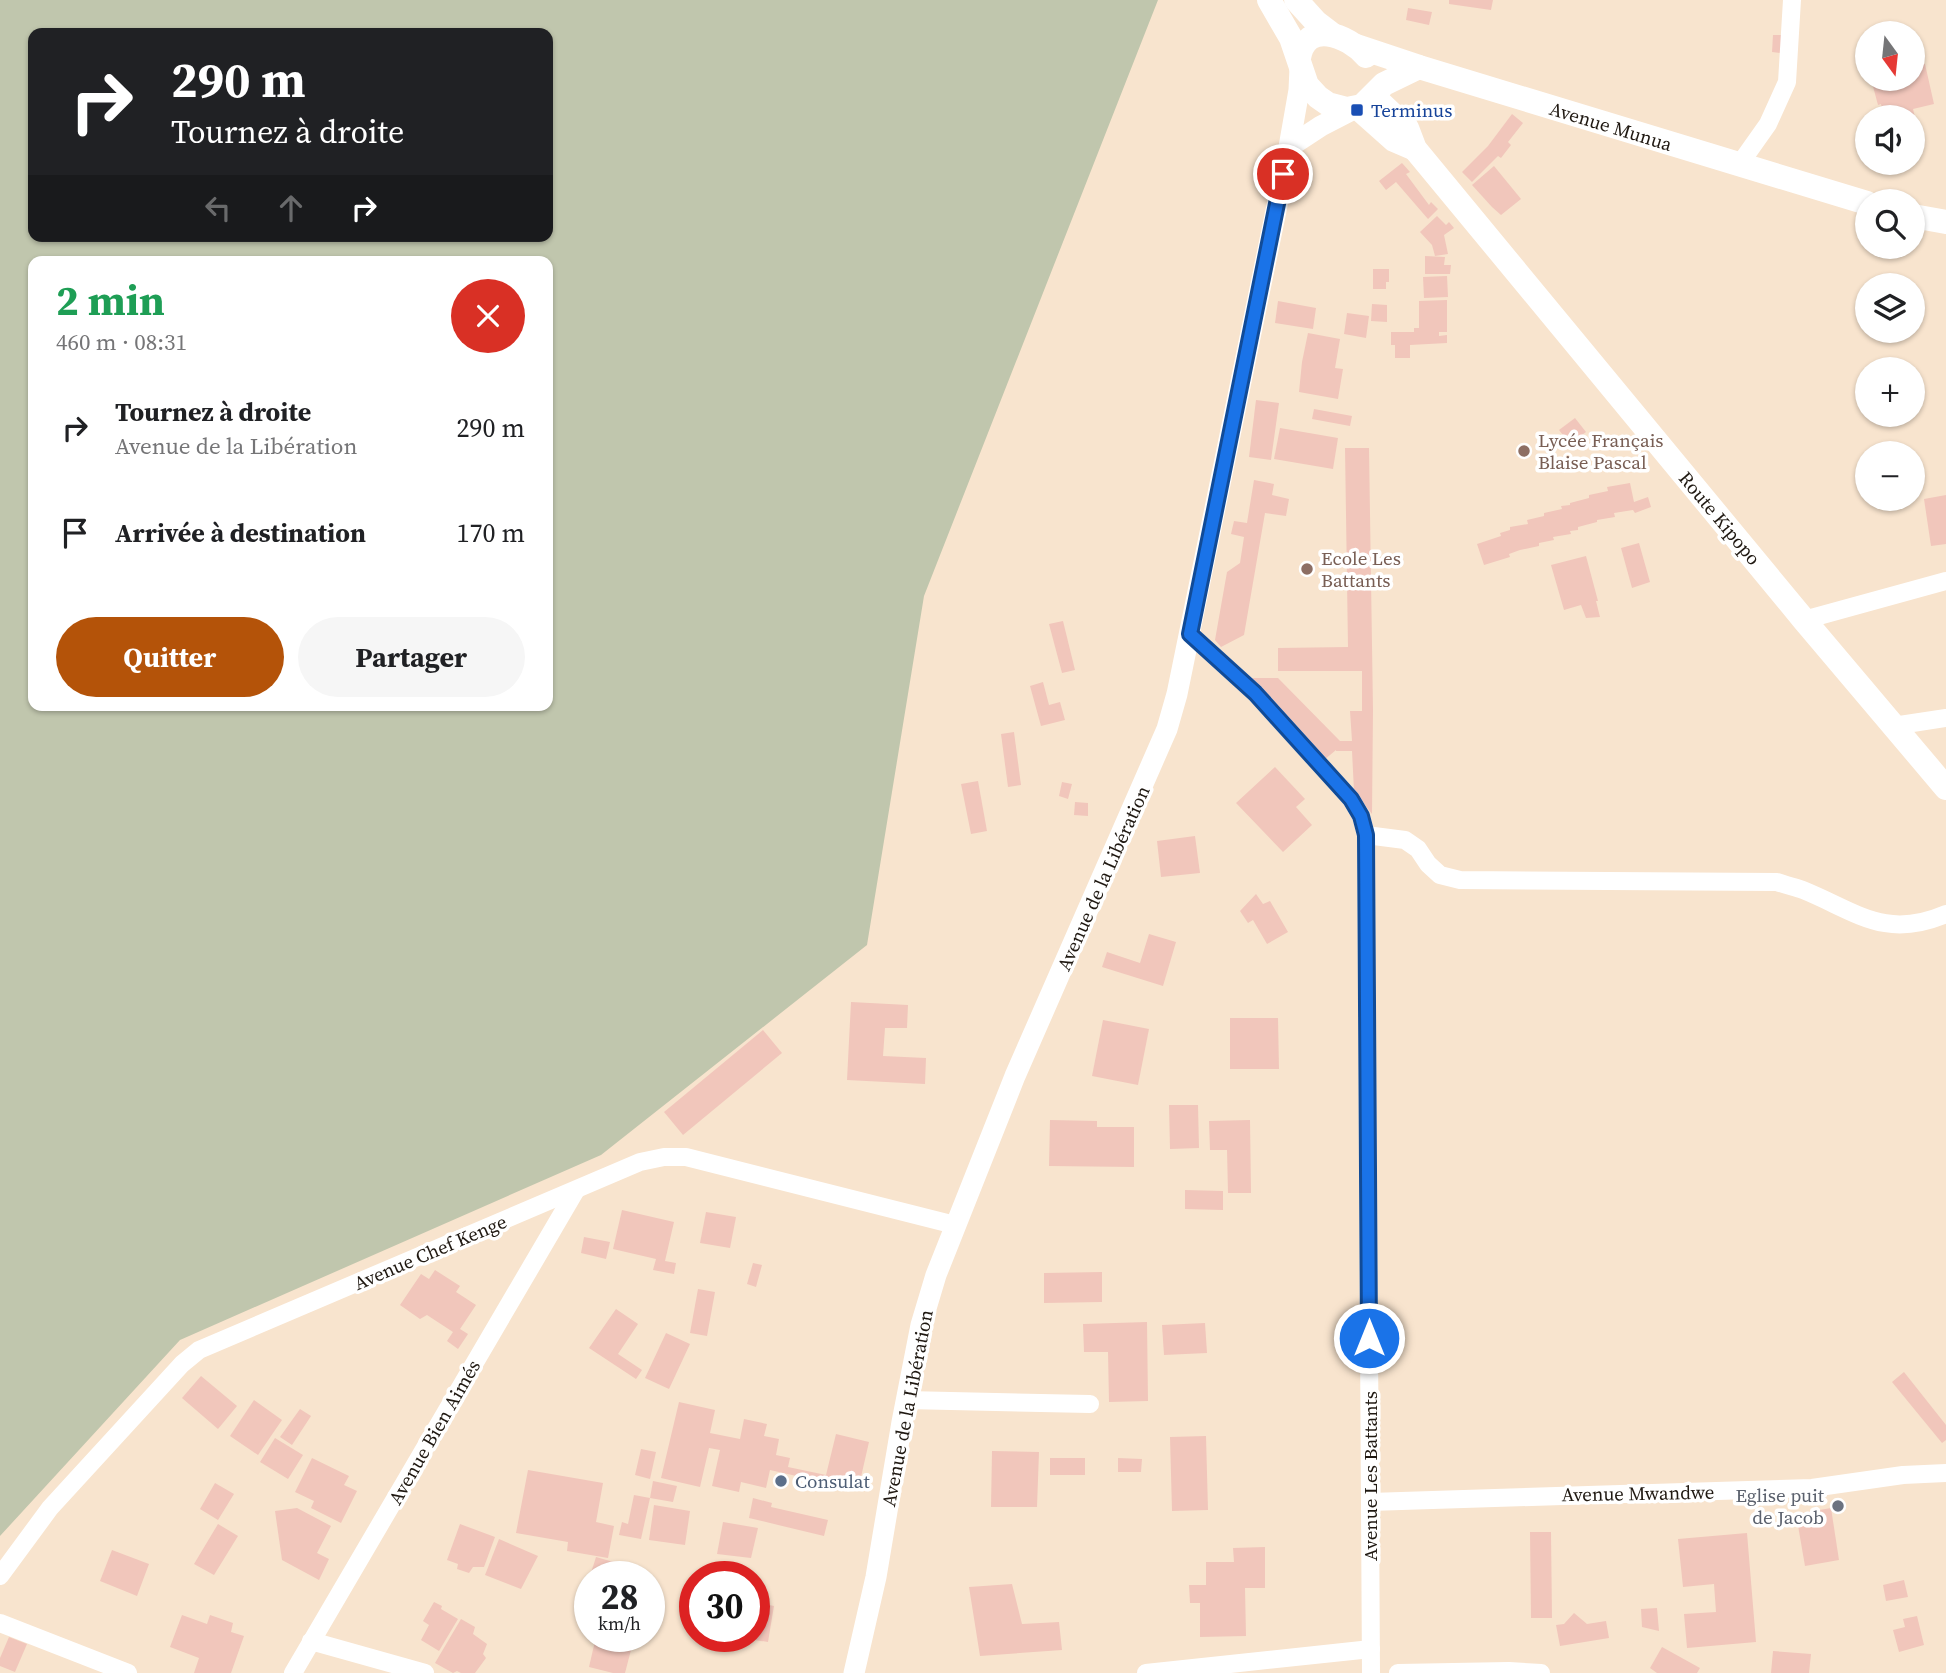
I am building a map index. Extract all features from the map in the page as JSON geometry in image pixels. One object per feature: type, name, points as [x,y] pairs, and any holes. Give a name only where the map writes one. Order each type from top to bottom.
[{"type":"main road","points":[[1269,0],[1285,25],[1307,85],[1323,101],[1339,107],[1365,101],[1390,81],[1419,67]]},
{"type":"main road","points":[[1305,4],[1316,22],[1363,53],[1372,67],[1376,87],[1365,101]]},
{"type":"main road","points":[[1299,63],[1303,47],[1321,34],[1346,41]]},
{"type":"main road","name":"Avenue Munua","points":[[1346,41],[1419,67],[1855,199]]},
{"type":"main road","name":"Route Kipopo","points":[[1365,101],[1407,128],[1415,149],[1946,788]]},
{"type":"main road","points":[[1925,218],[1946,222]]},
{"type":"street","points":[[1739,164],[1768,124],[1787,82],[1792,0]]},
{"type":"street","name":"Avenue de la Libération","points":[[854,1673],[876,1577],[921,1325],[936,1275],[1016,1076],[1167,729],[1178,694],[1289,147],[1299,90],[1299,63]]},
{"type":"street","points":[[1289,147],[1365,101]]},
{"type":"street","points":[[1804,620],[1946,581]]},
{"type":"street","name":"Avenue Les Battants","points":[[1190,634],[1255,693],[1351,799],[1361,816],[1366,835],[1371,1673]]},
{"type":"street","points":[[1893,726],[1946,718]]},
{"type":"street","points":[[1366,835],[1405,841],[1418,849],[1440,875],[1460,880],[1777,882],[1800,889],[1871,921],[1900,925],[1946,914]]},
{"type":"street","name":"Avenue Chef Kenge","points":[[0,1576],[50,1508],[182,1364],[200,1350],[640,1162],[664,1157],[687,1157],[955,1225]]},
{"type":"street","name":"Avenue Bien Aimés","points":[[293,1673],[576,1190]]},
{"type":"street","points":[[906,1400],[1090,1404]]},
{"type":"street","name":"Avenue Mwandwe","points":[[1370,1502],[1812,1488],[1903,1475],[1946,1473]]},
{"type":"street","points":[[0,1623],[128,1673]]},
{"type":"street","points":[[311,1641],[425,1673]]},
{"type":"street","points":[[1146,1673],[1371,1649]]},
{"type":"street","points":[[1398,1673],[1541,1673]]},
{"type":"green space","points":[[0,0],[1158,0],[924,596],[867,945],[601,1155],[180,1340],[0,1536]]},
{"type":"building","points":[[1449,0],[1493,0],[1491,10],[1449,4]]},
{"type":"building","points":[[1408,8],[1432,12],[1429,25],[1406,20]]},
{"type":"building","points":[[1773,35],[1782,35],[1781,53],[1772,52]]},
{"type":"building","points":[[1925,64],[1934,104],[1878,105],[1874,91],[1925,91]]},
{"type":"building","points":[[1512,114],[1523,123],[1508,142],[1511,145],[1501,158],[1498,156],[1472,182],[1462,172],[1488,146]]},
{"type":"building","points":[[1402,163],[1410,172],[1406,174],[1429,205],[1431,202],[1438,209],[1428,219],[1396,182],[1386,190],[1379,181]]},
{"type":"building","points":[[1494,166],[1521,199],[1501,215],[1472,185]]},
{"type":"building","points":[[1437,216],[1446,225],[1449,222],[1454,228],[1444,235],[1448,254],[1435,256],[1432,245],[1420,232]]},
{"type":"building","points":[[1425,256],[1445,257],[1444,265],[1451,265],[1450,274],[1425,274]]},
{"type":"building","points":[[1373,269],[1389,269],[1386,289],[1373,289]]},
{"type":"building","points":[[1447,276],[1448,297],[1424,298],[1423,277]]},
{"type":"building","points":[[1447,300],[1447,332],[1439,332],[1439,336],[1447,335],[1447,343],[1410,345],[1410,358],[1395,358],[1391,332],[1414,332],[1414,328],[1419,328],[1419,301]]},
{"type":"building","points":[[1278,301],[1316,308],[1313,329],[1275,323]]},
{"type":"building","points":[[1372,304],[1387,305],[1387,322],[1371,321]]},
{"type":"building","points":[[1347,313],[1369,316],[1366,338],[1344,334]]},
{"type":"building","points":[[1308,333],[1340,339],[1335,368],[1343,369],[1338,399],[1299,392]]},
{"type":"building","points":[[1256,400],[1279,403],[1271,460],[1249,457]]},
{"type":"building","points":[[1314,409],[1352,416],[1350,426],[1312,419]]},
{"type":"building","points":[[1575,418],[1586,432],[1570,444],[1559,430]]},
{"type":"building","points":[[1280,428],[1338,438],[1333,469],[1274,459]]},
{"type":"building","points":[[1345,448],[1369,448],[1372,814],[1354,791],[1352,751],[1336,750],[1324,760],[1250,678],[1278,678],[1340,741],[1352,741],[1350,711],[1362,711],[1362,671],[1278,671],[1278,648],[1348,647]]},
{"type":"building","points":[[1254,480],[1274,484],[1272,495],[1289,499],[1286,516],[1265,513],[1244,635],[1221,647],[1215,640],[1227,572],[1240,563],[1244,537],[1231,534],[1234,521],[1247,523]]},
{"type":"building","points":[[1630,483],[1634,502],[1648,497],[1651,507],[1635,513],[1633,510],[1614,513],[1615,517],[1597,520],[1570,531],[1571,534],[1553,537],[1554,540],[1539,543],[1539,546],[1520,550],[1509,554],[1510,557],[1484,565],[1477,544],[1501,536],[1500,533],[1510,530],[1510,527],[1528,524],[1527,520],[1544,516],[1544,513],[1562,509],[1561,506],[1608,491],[1607,487]]},
{"type":"building","points":[[1946,495],[1946,544],[1931,546],[1925,499]]},
{"type":"building","points":[[1639,543],[1650,582],[1632,588],[1621,548]]},
{"type":"building","points":[[1586,556],[1600,617],[1586,618],[1581,605],[1564,610],[1551,565]]},
{"type":"building","points":[[1063,621],[1075,670],[1062,673],[1049,624]]},
{"type":"building","points":[[1043,682],[1049,705],[1060,702],[1065,720],[1041,726],[1030,686]]},
{"type":"building","points":[[1014,732],[1021,785],[1008,787],[1001,734]]},
{"type":"building","points":[[1275,767],[1305,799],[1296,807],[1312,825],[1283,852],[1236,803]]},
{"type":"building","points":[[978,781],[987,831],[971,834],[961,784]]},
{"type":"building","points":[[1062,782],[1072,784],[1068,799],[1059,796]]},
{"type":"building","points":[[1075,802],[1088,803],[1088,816],[1074,815]]},
{"type":"building","points":[[1195,836],[1200,873],[1161,877],[1157,841]]},
{"type":"building","points":[[1256,894],[1263,904],[1270,901],[1288,932],[1267,944],[1253,920],[1248,923],[1240,911]]},
{"type":"building","points":[[1149,934],[1176,942],[1163,986],[1102,967],[1107,952],[1140,963]]},
{"type":"building","points":[[851,1002],[908,1005],[907,1028],[885,1028],[883,1056],[926,1058],[925,1084],[847,1080]]},
{"type":"building","points":[[1230,1018],[1278,1018],[1279,1069],[1230,1069]]},
{"type":"building","points":[[1103,1020],[1149,1029],[1138,1085],[1092,1076]]},
{"type":"building","points":[[763,1030],[782,1053],[683,1135],[664,1112]]},
{"type":"building","points":[[1169,1105],[1198,1105],[1199,1148],[1170,1149]]},
{"type":"building","points":[[1050,1120],[1097,1121],[1097,1127],[1134,1127],[1134,1167],[1049,1166]]},
{"type":"building","points":[[1250,1120],[1251,1193],[1228,1193],[1227,1150],[1210,1150],[1209,1121]]},
{"type":"building","points":[[1185,1190],[1223,1191],[1223,1210],[1185,1209]]},
{"type":"building","points":[[622,1210],[674,1222],[665,1261],[676,1263],[674,1274],[653,1270],[656,1259],[613,1249]]},
{"type":"building","points":[[706,1212],[736,1217],[730,1248],[700,1243]]},
{"type":"building","points":[[584,1237],[610,1242],[606,1259],[581,1253]]},
{"type":"building","points":[[753,1263],[762,1265],[756,1287],[747,1284]]},
{"type":"building","points":[[435,1270],[460,1286],[456,1292],[476,1305],[460,1329],[468,1334],[458,1349],[447,1341],[453,1332],[427,1315],[420,1319],[400,1305],[421,1274],[429,1279]]},
{"type":"building","points":[[1102,1272],[1102,1302],[1044,1303],[1044,1273]]},
{"type":"building","points":[[698,1289],[715,1292],[707,1336],[690,1333]]},
{"type":"building","points":[[616,1309],[638,1324],[618,1354],[642,1370],[636,1379],[589,1348]]},
{"type":"building","points":[[1147,1322],[1148,1401],[1109,1402],[1108,1352],[1084,1352],[1083,1324]]},
{"type":"building","points":[[1205,1323],[1207,1353],[1164,1355],[1162,1325]]},
{"type":"building","points":[[666,1333],[690,1344],[669,1389],[645,1378]]},
{"type":"building","points":[[1904,1372],[1946,1425],[1946,1440],[1942,1443],[1892,1382]]},
{"type":"building","points":[[201,1376],[237,1406],[218,1429],[182,1398]]},
{"type":"building","points":[[254,1400],[282,1420],[258,1455],[230,1436]]},
{"type":"building","points":[[679,1402],[715,1410],[710,1433],[740,1439],[744,1419],[767,1424],[764,1436],[779,1439],[776,1455],[790,1458],[788,1467],[826,1475],[836,1434],[869,1442],[858,1490],[770,1470],[766,1488],[741,1482],[739,1492],[712,1486],[720,1450],[709,1448],[700,1487],[661,1478]]},
{"type":"building","points":[[300,1409],[311,1416],[292,1445],[280,1437]]},
{"type":"building","points":[[1206,1436],[1208,1510],[1172,1511],[1170,1437]]},
{"type":"building","points":[[275,1438],[303,1455],[288,1479],[260,1462]]},
{"type":"building","points":[[641,1449],[656,1452],[650,1479],[635,1475]]},
{"type":"building","points":[[992,1451],[1039,1452],[1037,1507],[991,1507]]},
{"type":"building","points":[[312,1458],[349,1476],[344,1485],[357,1491],[341,1523],[311,1508],[314,1501],[295,1492]]},
{"type":"building","points":[[1050,1458],[1085,1458],[1085,1475],[1050,1475]]},
{"type":"building","points":[[1118,1458],[1142,1459],[1141,1472],[1118,1472]]},
{"type":"building","points":[[528,1470],[603,1483],[596,1522],[614,1526],[608,1558],[567,1551],[568,1542],[516,1533]]},
{"type":"building","points":[[653,1481],[677,1486],[673,1502],[650,1498]]},
{"type":"building","points":[[215,1483],[234,1494],[218,1520],[200,1509]]},
{"type":"building","points":[[634,1495],[650,1498],[641,1539],[619,1535],[622,1522],[628,1524]]},
{"type":"building","points":[[753,1498],[772,1503],[771,1507],[828,1520],[824,1536],[749,1518]]},
{"type":"building","points":[[654,1505],[690,1511],[685,1545],[649,1540]]},
{"type":"building","points":[[297,1508],[331,1526],[317,1553],[329,1559],[319,1580],[282,1560],[275,1511]]},
{"type":"building","points":[[1831,1508],[1839,1560],[1805,1566],[1796,1514]]},
{"type":"building","points":[[723,1522],[758,1528],[751,1558],[717,1554]]},
{"type":"building","points":[[218,1524],[238,1536],[214,1575],[194,1564]]},
{"type":"building","points":[[460,1524],[495,1537],[484,1567],[473,1567],[469,1573],[457,1569],[458,1564],[447,1560]]},
{"type":"building","points":[[1530,1532],[1551,1532],[1552,1618],[1531,1618]]},
{"type":"building","points":[[1747,1533],[1756,1642],[1687,1648],[1684,1614],[1716,1612],[1714,1584],[1683,1587],[1678,1539]]},
{"type":"building","points":[[499,1539],[538,1556],[521,1589],[485,1575]]},
{"type":"building","points":[[1265,1547],[1265,1588],[1245,1588],[1246,1636],[1200,1637],[1200,1603],[1190,1603],[1189,1585],[1206,1585],[1206,1562],[1234,1562],[1233,1548]]},
{"type":"building","points":[[112,1550],[149,1564],[137,1596],[100,1581]]},
{"type":"building","points":[[1904,1580],[1908,1597],[1886,1601],[1883,1585]]},
{"type":"building","points":[[1012,1584],[1022,1624],[1059,1622],[1062,1650],[980,1656],[969,1587]]},
{"type":"building","points":[[434,1602],[458,1619],[439,1651],[421,1640],[429,1625],[423,1621]]},
{"type":"building","points":[[770,1605],[774,1606],[770,1630]]},
{"type":"building","points":[[1657,1608],[1659,1631],[1642,1627],[1641,1609]]},
{"type":"building","points":[[1574,1613],[1587,1624],[1606,1621],[1609,1638],[1560,1646],[1556,1625],[1564,1624]]},
{"type":"building","points":[[182,1615],[207,1624],[210,1615],[233,1623],[231,1632],[244,1636],[231,1673],[194,1673],[199,1658],[170,1647]]},
{"type":"building","points":[[1917,1616],[1924,1645],[1899,1652],[1893,1630],[1905,1627],[1903,1619]]},
{"type":"building","points":[[461,1619],[475,1627],[473,1634],[487,1644],[483,1654],[486,1658],[475,1673],[453,1673],[435,1663]]},
{"type":"building","points":[[9,1637],[27,1644],[15,1672],[0,1666],[0,1658]]},
{"type":"building","points":[[1662,1647],[1700,1668],[1697,1673],[1657,1673],[1650,1668]]},
{"type":"building","points":[[1773,1651],[1811,1654],[1809,1673],[1771,1673]]},
{"type":"building","points":[[592,1652],[630,1652],[625,1673],[589,1667]]},
{"type":"place","name":"Terminus","points":[[1357,110]]},
{"type":"place","name":"Lycée Français Blaise Pascal","points":[[1524,451]]},
{"type":"place","name":"Ecole Les Battants","points":[[1307,569]]},
{"type":"place","name":"Consulat","points":[[781,1481]]},
{"type":"place","name":"Eglise puit de Jacob","points":[[1838,1506]]},
{"type":"route","points":[[1283,174],[1190,634],[1255,693],[1351,799],[1361,816],[1366,835],[1369,1338]]}]
